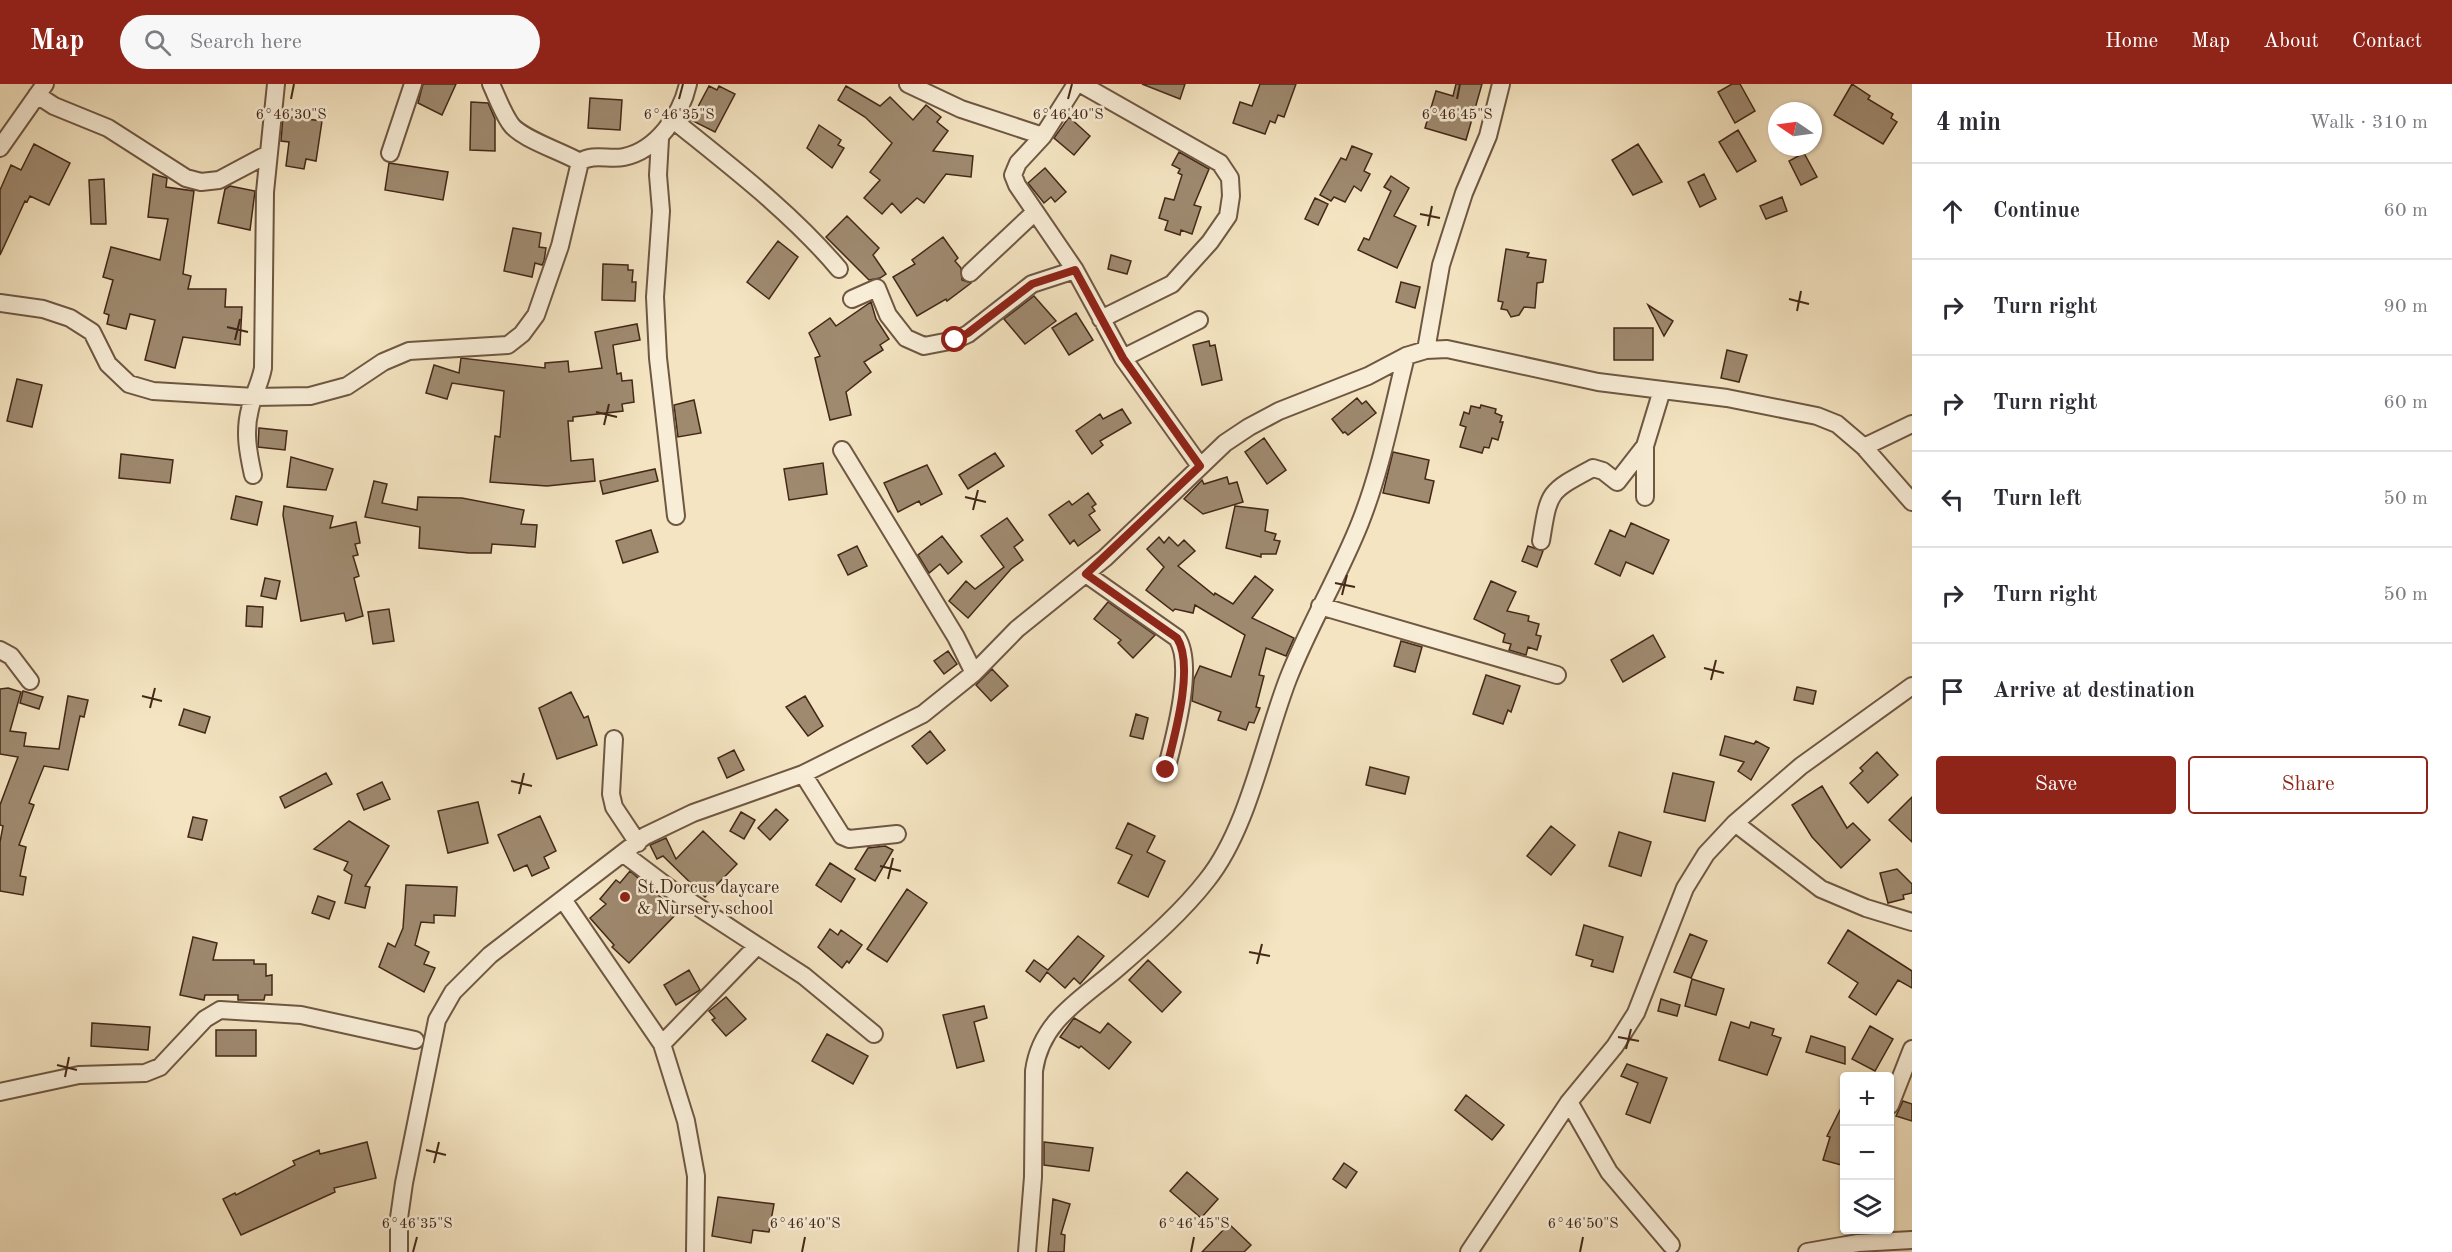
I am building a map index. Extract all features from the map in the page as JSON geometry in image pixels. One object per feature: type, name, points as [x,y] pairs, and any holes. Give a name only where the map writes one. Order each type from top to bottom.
[{"type":"street","points":[[253,475],[246,428],[250,406],[255,397],[263,368],[265,350],[265,192],[276,84]]},
{"type":"street","points":[[390,153],[413,84]]},
{"type":"street","points":[[491,84],[510,124],[523,136],[560,150],[580,162]]},
{"type":"street","points":[[676,516],[658,358],[655,297],[661,211],[658,175],[660,139],[688,84]]},
{"type":"street","points":[[908,84],[961,110],[1043,136]]},
{"type":"street","points":[[1076,84],[1043,136],[1017,163],[1013,175],[1075,270],[1123,358],[1200,466]]},
{"type":"street","points":[[1081,84],[1220,164],[1230,178],[1231,196],[1228,216],[1210,242],[1172,284],[1101,319]]},
{"type":"street","points":[[1426,350],[1442,265],[1464,193],[1488,136],[1501,84]]},
{"type":"street","points":[[0,148],[41,90],[54,106],[108,128],[186,178],[201,182],[219,180],[268,154]]},
{"type":"street","points":[[672,119],[747,180],[819,246],[839,269]]},
{"type":"street","points":[[0,303],[43,309],[92,332],[108,364],[129,384],[153,391],[255,397],[310,396],[346,386],[383,363],[409,351],[508,345],[522,334],[536,315],[560,246],[580,162],[587,157],[625,157],[660,139]]},
{"type":"street","points":[[970,273],[1035,212]]},
{"type":"street","points":[[852,299],[877,288],[888,315],[906,338],[924,346],[962,337],[1032,284],[1075,270]]},
{"type":"street","points":[[1123,358],[1199,321]]},
{"type":"street","points":[[399,1252],[404,1183],[437,1020],[453,992],[490,955],[638,843],[670,822],[803,774],[923,714],[974,673],[1017,629],[1086,574],[1224,443],[1264,418],[1368,376],[1406,356],[1426,350],[1465,352],[1598,382],[1726,398],[1816,416],[1837,424],[1864,447],[1912,502]]},
{"type":"street","points":[[1027,1252],[1033,1176],[1036,1054],[1043,1038],[1060,1015],[1120,966],[1172,916],[1206,881],[1226,854],[1288,678],[1361,522],[1406,356]]},
{"type":"street","points":[[1645,497],[1645,446],[1662,390]]},
{"type":"street","points":[[1864,447],[1912,424]]},
{"type":"street","points":[[1541,541],[1549,498],[1556,489],[1593,468],[1603,471],[1617,482],[1645,446]]},
{"type":"street","points":[[842,450],[956,637],[974,673]]},
{"type":"street","points":[[1086,574],[1177,638],[1182,647],[1185,667],[1175,734],[1166,770]]},
{"type":"street","points":[[1320,606],[1557,675]]},
{"type":"street","points":[[0,650],[11,656],[30,681]]},
{"type":"street","points":[[1469,1252],[1569,1102],[1615,1046],[1636,1013],[1685,888],[1706,854],[1735,823],[1801,766],[1912,686]]},
{"type":"street","points":[[614,739],[611,794],[614,807],[638,843]]},
{"type":"street","points":[[803,774],[842,836],[849,839],[897,834]]},
{"type":"street","points":[[1735,823],[1821,889],[1866,908],[1912,922]]},
{"type":"street","points":[[624,854],[669,888],[804,976],[874,1034]]},
{"type":"street","points":[[564,901],[662,1044],[686,1121],[696,1176],[695,1252]]},
{"type":"street","points":[[662,1044],[756,946]]},
{"type":"street","points":[[0,1092],[79,1075],[146,1073],[160,1067],[205,1019],[220,1010],[301,1015],[415,1040]]},
{"type":"street","points":[[1894,1095],[1912,1048]]},
{"type":"street","points":[[1569,1102],[1609,1172],[1671,1245]]},
{"type":"street","points":[[1807,1252],[1858,1243],[1912,1240]]},
{"type":"building","points":[[423,84],[456,84],[442,115],[418,103]]},
{"type":"building","points":[[1142,84],[1185,84],[1180,99]]},
{"type":"building","points":[[1260,84],[1296,84],[1284,117],[1278,115],[1275,123],[1270,121],[1265,134],[1233,123],[1240,102],[1252,106]]},
{"type":"building","points":[[1456,84],[1482,84],[1466,140],[1425,128],[1436,91],[1453,96]]},
{"type":"building","points":[[1732,84],[1740,84],[1755,111],[1735,123],[1718,92]]},
{"type":"building","points":[[1852,84],[1870,96],[1868,99],[1893,114],[1891,118],[1897,122],[1883,144],[1834,115]]},
{"type":"building","points":[[709,86],[717,90],[719,86],[735,94],[715,132],[691,120]]},
{"type":"building","points":[[846,86],[880,106],[890,97],[913,120],[926,105],[941,117],[937,122],[948,131],[933,151],[973,156],[971,177],[946,174],[924,203],[917,198],[901,213],[892,203],[882,214],[864,198],[880,180],[870,172],[892,143],[865,117],[838,100]]},
{"type":"building","points":[[590,98],[622,100],[620,130],[588,128]]},
{"type":"building","points":[[471,102],[488,103],[495,119],[495,151],[470,150]]},
{"type":"building","points":[[283,116],[322,121],[316,161],[306,159],[304,169],[286,166],[289,142],[281,141]]},
{"type":"building","points":[[1069,117],[1090,136],[1074,155],[1054,138]]},
{"type":"building","points":[[819,125],[841,140],[838,145],[844,148],[832,168],[807,148]]},
{"type":"building","points":[[1738,130],[1756,161],[1737,172],[1719,142]]},
{"type":"building","points":[[34,144],[70,163],[49,205],[30,196],[27,202],[25,201],[0,255],[0,190],[11,165],[21,170]]},
{"type":"building","points":[[1638,144],[1662,182],[1633,195],[1612,160]]},
{"type":"building","points":[[1352,146],[1372,154],[1364,171],[1370,174],[1361,191],[1354,186],[1345,202],[1334,197],[1331,201],[1320,195],[1341,158],[1346,160]]},
{"type":"building","points":[[1179,152],[1209,169],[1194,205],[1201,207],[1192,234],[1181,230],[1180,235],[1165,230],[1168,221],[1159,218],[1165,198],[1174,200],[1182,175],[1178,173],[1180,169],[1172,165]]},
{"type":"building","points":[[1798,156],[1806,156],[1817,177],[1801,185],[1789,161]]},
{"type":"building","points":[[389,163],[448,172],[443,200],[385,190]]},
{"type":"building","points":[[1045,168],[1066,192],[1055,202],[1051,197],[1044,203],[1028,183]]},
{"type":"building","points":[[153,174],[167,178],[166,187],[194,191],[183,274],[191,276],[188,289],[226,289],[225,307],[242,307],[240,345],[183,337],[175,368],[145,360],[155,320],[130,314],[126,329],[107,324],[109,315],[104,313],[113,280],[103,277],[111,247],[160,260],[168,219],[148,217]]},
{"type":"building","points":[[1704,174],[1716,199],[1700,207],[1688,182]]},
{"type":"building","points":[[1391,176],[1409,188],[1394,216],[1416,226],[1397,268],[1358,250],[1364,238],[1369,240],[1391,191],[1384,187]]},
{"type":"building","points":[[104,179],[106,224],[91,224],[89,180]]},
{"type":"building","points":[[230,186],[255,191],[250,230],[218,223],[225,189]]},
{"type":"building","points":[[1782,197],[1787,211],[1766,219],[1760,206]]},
{"type":"building","points":[[1315,198],[1328,204],[1318,225],[1305,219]]},
{"type":"building","points":[[847,216],[879,248],[873,255],[886,274],[880,278],[869,280],[826,237]]},
{"type":"building","points":[[513,228],[541,233],[539,247],[546,248],[544,261],[542,265],[535,263],[532,277],[504,271]]},
{"type":"building","points":[[943,237],[958,258],[955,261],[961,268],[962,280],[971,283],[947,301],[946,299],[917,316],[893,277],[915,264],[912,260]]},
{"type":"building","points":[[778,241],[798,257],[769,299],[747,282]]},
{"type":"building","points":[[1506,249],[1529,253],[1527,257],[1546,260],[1543,282],[1537,283],[1535,308],[1524,307],[1519,315],[1511,317],[1507,310],[1501,309],[1503,302],[1498,301]]},
{"type":"building","points":[[1111,255],[1131,261],[1127,274],[1108,269]]},
{"type":"building","points":[[603,264],[628,265],[628,270],[633,270],[632,282],[636,282],[635,301],[602,300]]},
{"type":"building","points":[[1401,282],[1420,287],[1415,308],[1396,302]]},
{"type":"building","points":[[1034,296],[1056,321],[1025,344],[1004,319]]},
{"type":"building","points":[[871,302],[876,319],[889,339],[880,345],[883,350],[864,362],[871,372],[846,392],[851,415],[830,420],[815,358],[820,356],[809,333],[830,318],[836,326]]},
{"type":"building","points":[[1648,305],[1673,321],[1664,336]]},
{"type":"building","points":[[1076,313],[1093,340],[1069,355],[1052,328]]},
{"type":"building","points":[[637,324],[640,340],[613,345],[617,374],[621,373],[622,381],[632,380],[634,402],[622,404],[623,411],[573,417],[573,421],[568,421],[571,461],[593,459],[595,481],[547,486],[490,482],[495,436],[500,437],[504,391],[452,383],[447,399],[426,393],[434,365],[459,373],[461,358],[545,368],[545,363],[568,361],[569,372],[602,368],[595,332]]},
{"type":"building","points":[[1614,328],[1653,328],[1653,360],[1614,360]]},
{"type":"building","points":[[1209,341],[1210,346],[1215,345],[1222,380],[1202,385],[1193,345]]},
{"type":"building","points":[[1727,350],[1747,355],[1739,382],[1721,378]]},
{"type":"building","points":[[17,379],[42,385],[32,427],[7,421]]},
{"type":"building","points":[[1357,398],[1362,404],[1366,401],[1376,413],[1348,435],[1343,433],[1332,419]]},
{"type":"building","points":[[694,400],[701,433],[678,437],[674,405]]},
{"type":"building","points":[[1481,405],[1496,409],[1495,413],[1502,416],[1500,422],[1503,422],[1498,440],[1492,438],[1489,448],[1484,447],[1482,453],[1460,447],[1466,427],[1460,425],[1464,412],[1469,414],[1471,406],[1480,408]]},
{"type":"building","points":[[1122,409],[1131,423],[1100,441],[1103,445],[1092,454],[1076,431],[1100,414],[1103,419]]},
{"type":"building","points":[[259,428],[287,431],[285,450],[258,447]]},
{"type":"building","points":[[1264,438],[1286,470],[1267,484],[1245,452]]},
{"type":"building","points":[[1393,452],[1429,460],[1425,479],[1434,481],[1429,503],[1383,493]]},
{"type":"building","points":[[995,453],[1004,466],[968,489],[959,475]]},
{"type":"building","points":[[121,454],[173,460],[170,483],[119,478]]},
{"type":"building","points":[[291,457],[333,469],[326,490],[287,487]]},
{"type":"building","points":[[823,463],[827,494],[789,500],[784,469]]},
{"type":"building","points":[[927,465],[942,494],[921,505],[919,501],[898,512],[884,483]]},
{"type":"building","points":[[655,469],[658,481],[603,494],[600,481]]},
{"type":"building","points":[[1227,477],[1229,484],[1237,482],[1243,502],[1203,514],[1184,499],[1202,480],[1204,484]]},
{"type":"building","points":[[374,481],[387,484],[382,503],[417,510],[418,497],[462,498],[524,510],[521,524],[537,525],[535,547],[492,544],[491,553],[419,548],[420,527],[365,517]]},
{"type":"building","points":[[1088,493],[1096,504],[1092,507],[1095,511],[1089,515],[1100,530],[1078,546],[1074,540],[1070,544],[1049,515],[1069,501],[1072,505]]},
{"type":"building","points":[[236,496],[262,502],[257,525],[231,519]]},
{"type":"building","points":[[284,506],[333,516],[330,528],[356,522],[360,543],[355,544],[358,555],[353,556],[359,576],[354,578],[363,616],[346,621],[344,613],[301,621],[283,515]]},
{"type":"building","points":[[1235,506],[1268,510],[1265,531],[1276,534],[1274,540],[1280,541],[1276,554],[1261,554],[1261,557],[1226,548]]},
{"type":"building","points":[[1007,518],[1023,540],[1014,547],[1023,560],[1011,569],[968,618],[949,601],[966,581],[975,589],[1004,567],[981,536]]},
{"type":"building","points":[[1631,523],[1669,540],[1653,574],[1626,562],[1620,576],[1595,564],[1610,530],[1625,537]]},
{"type":"building","points":[[651,530],[658,552],[623,563],[616,541]]},
{"type":"building","points":[[942,536],[962,562],[948,574],[940,564],[929,573],[918,555]]},
{"type":"building","points":[[1159,537],[1164,543],[1169,537],[1178,546],[1184,540],[1195,551],[1178,566],[1214,595],[1215,593],[1233,604],[1255,576],[1273,590],[1252,618],[1294,638],[1286,656],[1266,648],[1259,675],[1264,676],[1256,707],[1260,708],[1254,723],[1249,722],[1246,730],[1218,720],[1221,712],[1192,701],[1194,679],[1200,666],[1231,677],[1245,635],[1195,605],[1193,613],[1175,609],[1173,611],[1146,590],[1164,567],[1147,549]]},
{"type":"building","points":[[857,546],[867,566],[848,575],[838,555]]},
{"type":"building","points":[[1528,546],[1543,551],[1537,567],[1522,561]]},
{"type":"building","points":[[265,578],[280,581],[276,599],[261,596]]},
{"type":"building","points":[[1491,581],[1516,592],[1507,611],[1529,616],[1528,621],[1539,624],[1536,635],[1541,636],[1537,650],[1528,647],[1526,655],[1509,650],[1511,644],[1503,642],[1505,634],[1474,619]]},
{"type":"building","points":[[1108,602],[1155,635],[1133,658],[1118,643],[1121,640],[1094,619]]},
{"type":"building","points":[[247,606],[263,607],[262,627],[246,626]]},
{"type":"building","points":[[389,609],[394,641],[373,644],[368,612]]},
{"type":"building","points":[[1653,635],[1665,657],[1623,682],[1611,660]]},
{"type":"building","points":[[1401,641],[1422,647],[1415,672],[1394,666]]},
{"type":"building","points":[[948,651],[957,664],[944,674],[934,661]]},
{"type":"building","points":[[992,669],[1008,686],[991,701],[976,685]]},
{"type":"building","points":[[1486,675],[1520,686],[1511,712],[1508,710],[1503,724],[1473,714]]},
{"type":"building","points":[[1797,687],[1816,691],[1813,704],[1794,700]]},
{"type":"building","points":[[8,688],[21,692],[10,731],[26,733],[24,746],[59,749],[68,696],[88,700],[84,717],[80,716],[68,770],[44,766],[29,803],[34,805],[19,845],[26,847],[20,876],[26,877],[23,895],[0,891],[0,842],[3,826],[0,825],[0,805],[18,757],[0,754],[0,689]]},
{"type":"building","points":[[23,691],[43,697],[39,709],[20,703]]},
{"type":"building","points":[[571,692],[584,718],[588,716],[597,745],[557,759],[539,708]]},
{"type":"building","points":[[805,696],[823,726],[808,736],[786,707]]},
{"type":"building","points":[[184,709],[210,717],[205,733],[179,725]]},
{"type":"building","points":[[1136,714],[1148,718],[1143,739],[1130,736]]},
{"type":"building","points":[[930,731],[945,750],[927,764],[912,746]]},
{"type":"building","points":[[1725,736],[1754,744],[1756,741],[1769,748],[1751,780],[1738,771],[1744,762],[1720,755]]},
{"type":"building","points":[[734,750],[744,770],[727,778],[718,758]]},
{"type":"building","points":[[1877,752],[1898,775],[1868,803],[1850,783],[1863,771],[1860,768]]},
{"type":"building","points":[[1370,767],[1409,777],[1405,794],[1366,785]]},
{"type":"building","points":[[326,773],[332,784],[285,808],[280,797]]},
{"type":"building","points":[[1673,773],[1714,782],[1705,821],[1664,812]]},
{"type":"building","points":[[382,782],[390,799],[364,810],[357,794]]},
{"type":"building","points":[[1822,786],[1847,828],[1853,823],[1870,840],[1841,868],[1812,837],[1792,805]]},
{"type":"building","points":[[1912,797],[1912,842],[1889,820]]},
{"type":"building","points":[[478,802],[488,843],[448,853],[438,811]]},
{"type":"building","points":[[776,809],[788,820],[770,840],[758,828]]},
{"type":"building","points":[[741,812],[755,820],[744,839],[730,831]]},
{"type":"building","points":[[540,816],[556,851],[544,857],[549,868],[532,876],[527,865],[514,871],[498,835]]},
{"type":"building","points":[[193,817],[207,820],[202,840],[188,837]]},
{"type":"building","points":[[349,821],[389,846],[365,886],[370,887],[365,908],[345,903],[352,875],[344,870],[348,862],[314,849]]},
{"type":"building","points":[[1128,823],[1155,836],[1147,852],[1165,861],[1148,897],[1118,883],[1132,855],[1116,848]]},
{"type":"building","points":[[1551,826],[1575,845],[1551,875],[1527,856]]},
{"type":"building","points":[[703,831],[737,864],[705,897],[663,856],[657,859],[650,845],[666,838],[676,859]]},
{"type":"building","points":[[1619,832],[1651,842],[1641,876],[1609,866]]},
{"type":"building","points":[[885,846],[893,850],[875,881],[855,869],[868,848]]},
{"type":"building","points":[[830,863],[855,879],[841,902],[816,885]]},
{"type":"building","points":[[1897,869],[1912,884],[1912,893],[1903,895],[1904,899],[1888,903],[1880,873]]},
{"type":"building","points":[[630,871],[678,912],[629,963],[612,947],[614,945],[590,918],[606,904],[600,899],[616,880],[620,883]]},
{"type":"building","points":[[406,885],[457,887],[455,916],[434,915],[434,923],[421,922],[415,945],[429,952],[424,964],[435,968],[424,992],[379,967],[388,943],[395,947],[403,928]]},
{"type":"building","points":[[907,889],[927,903],[887,962],[867,949]]},
{"type":"building","points":[[318,896],[335,902],[329,919],[312,913]]},
{"type":"building","points":[[1584,925],[1623,937],[1613,972],[1591,966],[1593,960],[1576,955]]},
{"type":"building","points":[[830,929],[838,935],[841,930],[862,945],[849,963],[847,961],[842,968],[818,947]]},
{"type":"building","points":[[1848,930],[1912,971],[1912,988],[1898,980],[1876,1015],[1849,997],[1858,983],[1828,963]]},
{"type":"building","points":[[1690,934],[1707,941],[1691,978],[1674,972]]},
{"type":"building","points":[[1078,936],[1104,956],[1080,984],[1074,978],[1065,988],[1047,972],[1040,982],[1026,971],[1034,960],[1048,970]]},
{"type":"building","points":[[193,937],[217,943],[213,960],[254,960],[254,964],[266,964],[266,976],[272,975],[272,995],[265,995],[264,1000],[238,1000],[238,995],[205,995],[204,1000],[180,995]]},
{"type":"building","points":[[1148,960],[1181,992],[1162,1012],[1129,980]]},
{"type":"building","points":[[689,970],[700,990],[676,1005],[664,985]]},
{"type":"building","points":[[1692,979],[1724,989],[1716,1015],[1685,1006]]},
{"type":"building","points":[[726,997],[746,1019],[726,1036],[712,1020],[715,1018],[709,1011]]},
{"type":"building","points":[[1661,999],[1680,1005],[1677,1016],[1658,1011]]},
{"type":"building","points":[[984,1006],[987,1018],[974,1022],[984,1061],[957,1068],[943,1015]]},
{"type":"building","points":[[1074,1018],[1100,1033],[1108,1023],[1131,1042],[1109,1069],[1081,1046],[1079,1048],[1060,1037]]},
{"type":"building","points":[[1731,1022],[1749,1028],[1751,1022],[1774,1029],[1772,1035],[1781,1038],[1767,1075],[1719,1060]]},
{"type":"building","points":[[92,1023],[150,1027],[148,1050],[91,1046]]},
{"type":"building","points":[[1870,1026],[1893,1039],[1875,1071],[1852,1059]]},
{"type":"building","points":[[216,1030],[256,1030],[256,1056],[216,1056]]},
{"type":"building","points":[[827,1034],[868,1056],[853,1084],[812,1061]]},
{"type":"building","points":[[1811,1036],[1845,1047],[1845,1064],[1806,1052]]},
{"type":"building","points":[[1627,1064],[1667,1078],[1650,1123],[1626,1114],[1638,1083],[1621,1076]]},
{"type":"building","points":[[1466,1095],[1504,1125],[1492,1140],[1455,1110]]},
{"type":"building","points":[[1903,1101],[1912,1104],[1912,1121],[1896,1116]]},
{"type":"building","points":[[1840,1110],[1840,1165],[1823,1160],[1830,1137],[1827,1136]]},
{"type":"building","points":[[367,1142],[376,1178],[334,1188],[335,1192],[241,1235],[223,1199],[235,1193],[236,1195],[295,1165],[293,1161],[319,1150],[320,1154]]},
{"type":"building","points":[[1044,1142],[1093,1148],[1089,1171],[1044,1165]]},
{"type":"building","points":[[1344,1163],[1357,1172],[1346,1188],[1333,1179]]},
{"type":"building","points":[[1187,1172],[1218,1199],[1201,1218],[1170,1191]]},
{"type":"building","points":[[718,1197],[774,1204],[769,1232],[753,1230],[751,1243],[712,1236]]},
{"type":"building","points":[[1053,1199],[1070,1204],[1061,1234],[1065,1235],[1064,1252],[1048,1252]]},
{"type":"building","points":[[1229,1224],[1251,1245],[1244,1252],[1202,1252]]},
{"type":"place","name":"St.Dorcus daycare & Nursery school","points":[[625,897]]},
{"type":"route","points":[[955,340],[968,333],[1032,284],[1075,270],[1123,358],[1200,466],[1086,574],[1177,638],[1182,647],[1185,667],[1175,734],[1166,770]]}]
